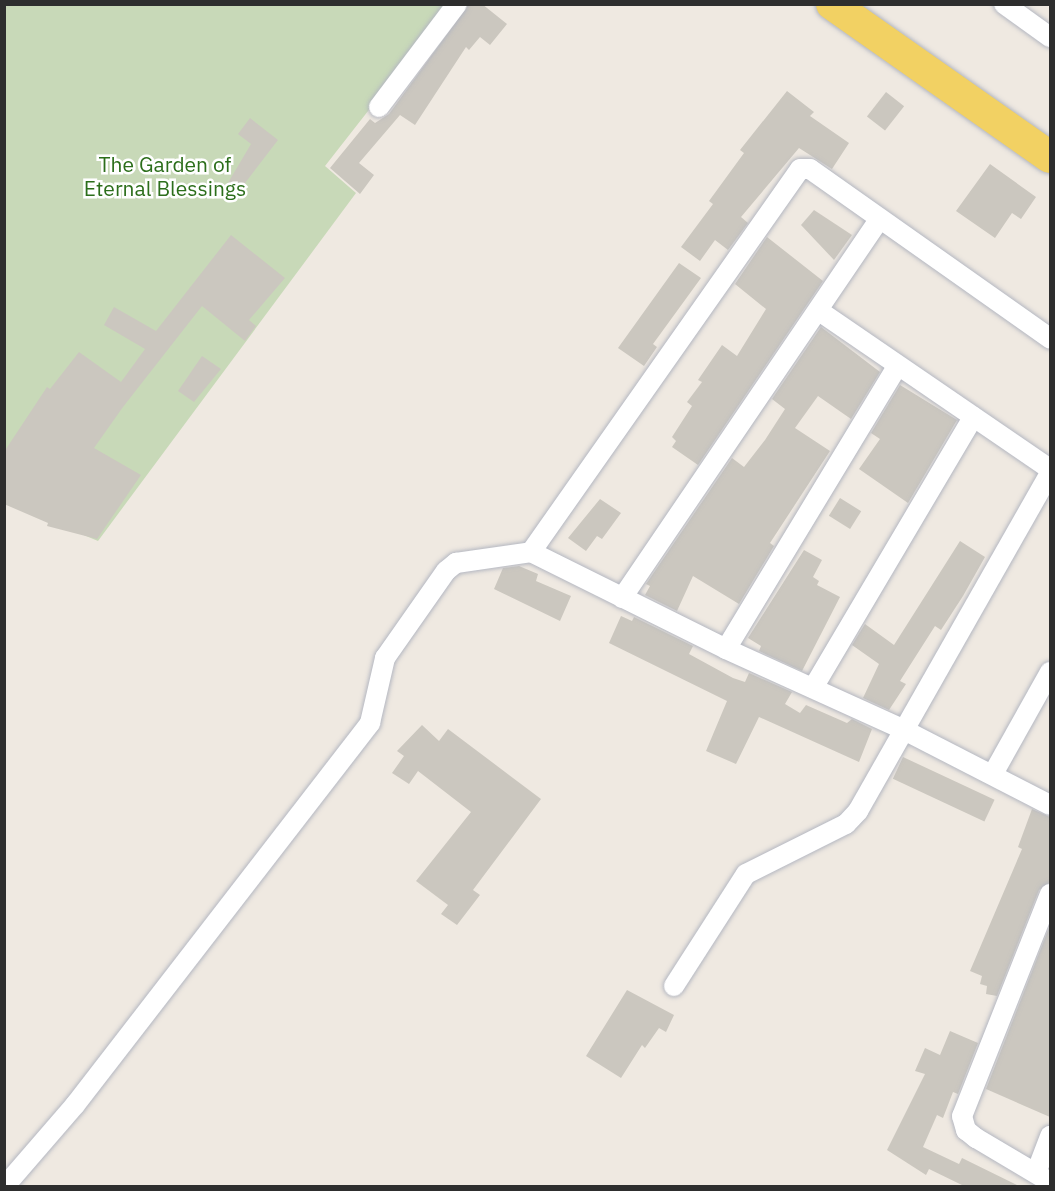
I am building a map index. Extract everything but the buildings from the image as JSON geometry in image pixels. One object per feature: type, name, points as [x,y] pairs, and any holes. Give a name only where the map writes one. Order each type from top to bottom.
[{"type":"main road","points":[[832,4],[1050,157]]},
{"type":"street","points":[[380,107],[458,4]]},
{"type":"street","points":[[1004,4],[1049,33]]},
{"type":"street","points":[[531,552],[800,169],[810,169],[1050,338]]},
{"type":"street","points":[[622,598],[880,219]]},
{"type":"street","points":[[674,986],[746,874],[846,824],[858,811],[902,729],[1050,471],[819,311]]},
{"type":"street","points":[[726,649],[897,367]]},
{"type":"street","points":[[813,688],[973,417]]},
{"type":"street","points":[[5,1186],[75,1105],[370,723],[385,658],[446,571],[456,563],[531,552],[726,649],[902,729],[1050,805]]},
{"type":"street","points":[[993,774],[1050,672]]},
{"type":"street","points":[[1050,894],[962,1116],[966,1130],[976,1138],[1043,1177],[1050,1136]]},
{"type":"green space","name":"The Garden of Eternal Blessings","points":[[4,5],[451,5],[325,166],[356,193],[98,541],[5,502]]}]
